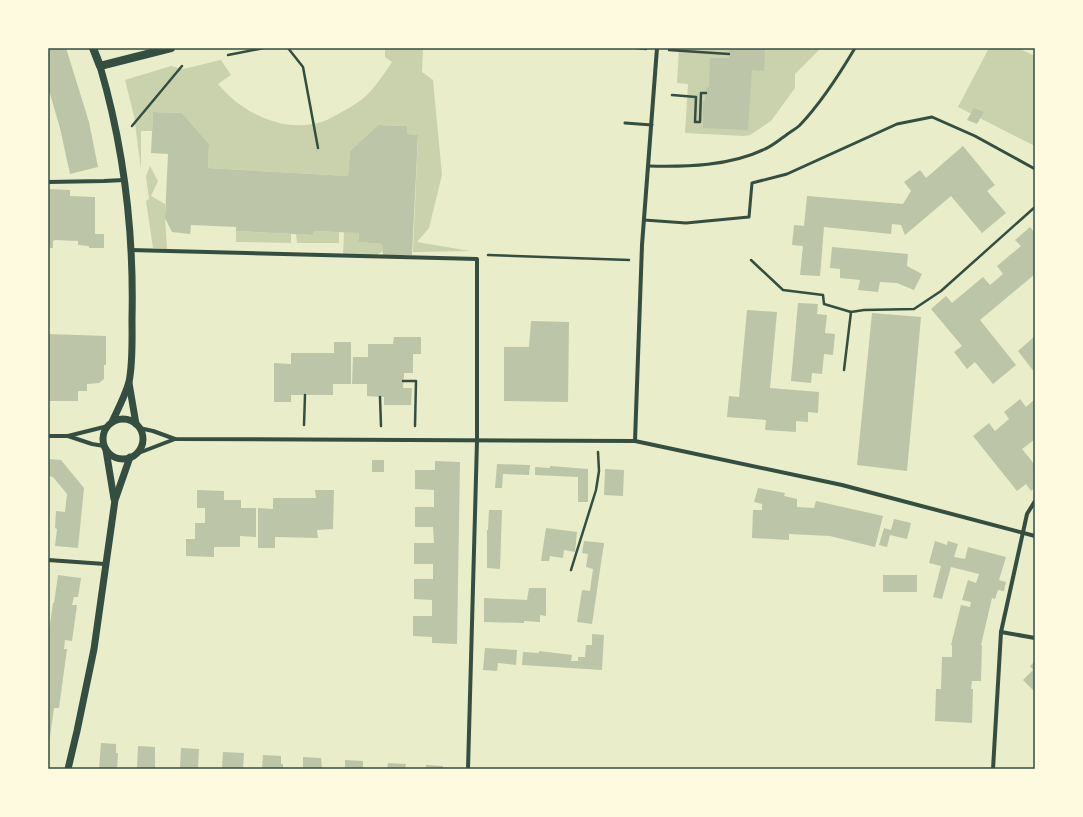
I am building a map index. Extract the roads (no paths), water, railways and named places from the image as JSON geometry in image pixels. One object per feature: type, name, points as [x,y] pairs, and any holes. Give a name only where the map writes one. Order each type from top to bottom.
[{"type":"main road","points":[[93,48],[100,66],[170,48]]},
{"type":"street","points":[[635,441],[644,220],[657,48]]},
{"type":"street","points":[[100,66],[116,128],[125,180],[132,276],[132,354],[128,383],[110,424],[104,431],[103,437],[115,500]]},
{"type":"street","points":[[48,182],[125,180]]},
{"type":"street","points":[[130,250],[477,259],[477,440],[468,769]]},
{"type":"street","points":[[68,769],[94,649],[115,500],[133,455],[140,449],[142,442],[142,436],[137,426],[128,383]]},
{"type":"street","points":[[48,436],[68,436],[125,419],[137,426],[175,439],[635,441],[842,485],[1035,536]]},
{"type":"street","points":[[68,436],[105,448],[111,455],[116,458],[123,459],[175,439]]},
{"type":"street","points":[[993,769],[1001,632],[1027,514],[1035,501]]},
{"type":"street","points":[[48,560],[105,564]]},
{"type":"street","points":[[1001,632],[1035,638]]},
{"type":"lane","points":[[648,166],[682,167],[721,162],[750,155],[766,148],[799,126],[809,115],[838,76],[855,48]]},
{"type":"lane","points":[[644,220],[686,223],[748,217],[752,183],[787,174],[897,124],[932,117],[976,136],[1035,169]]},
{"type":"lane","points":[[625,123],[652,125]]}]
